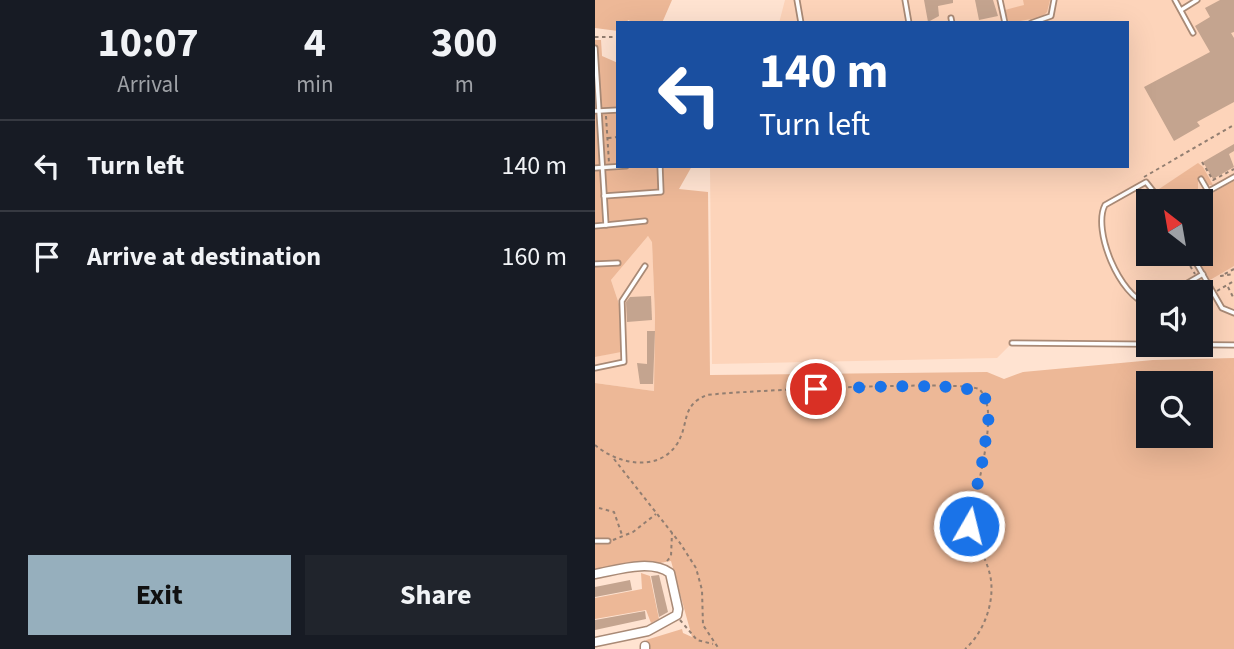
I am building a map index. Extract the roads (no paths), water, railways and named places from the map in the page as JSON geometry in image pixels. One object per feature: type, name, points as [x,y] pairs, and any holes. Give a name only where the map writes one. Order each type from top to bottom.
[{"type":"street","points":[[595,574],[633,567],[663,568],[670,573],[678,609],[677,615],[648,631],[595,642]]},
{"type":"lane","points":[[797,0],[800,21]]},
{"type":"lane","points":[[905,0],[909,21]]},
{"type":"lane","points":[[1000,0],[1005,21]]},
{"type":"lane","points":[[1037,21],[1051,16],[1054,0]]},
{"type":"lane","points":[[1175,0],[1193,33]]},
{"type":"lane","points":[[1180,10],[1197,0]]},
{"type":"lane","points":[[595,48],[606,225]]},
{"type":"lane","points":[[597,111],[616,110]]},
{"type":"lane","points":[[595,168],[616,167]]},
{"type":"lane","points":[[604,196],[661,192],[660,168]]},
{"type":"lane","points":[[1212,189],[1234,177]]},
{"type":"lane","points":[[1201,179],[1207,189]]},
{"type":"lane","points":[[1136,297],[1129,291],[1107,253],[1103,236],[1103,208],[1142,184],[1149,183],[1153,189]]},
{"type":"lane","points":[[595,226],[645,221]]},
{"type":"lane","points":[[595,264],[618,263]]},
{"type":"lane","points":[[595,368],[624,362],[622,301],[645,266]]},
{"type":"lane","points":[[1198,266],[1222,308],[1234,313]]},
{"type":"lane","points":[[1193,280],[1203,274]]},
{"type":"lane","points":[[1012,343],[1234,345]]},
{"type":"lane","points":[[595,541],[608,541]]}]
